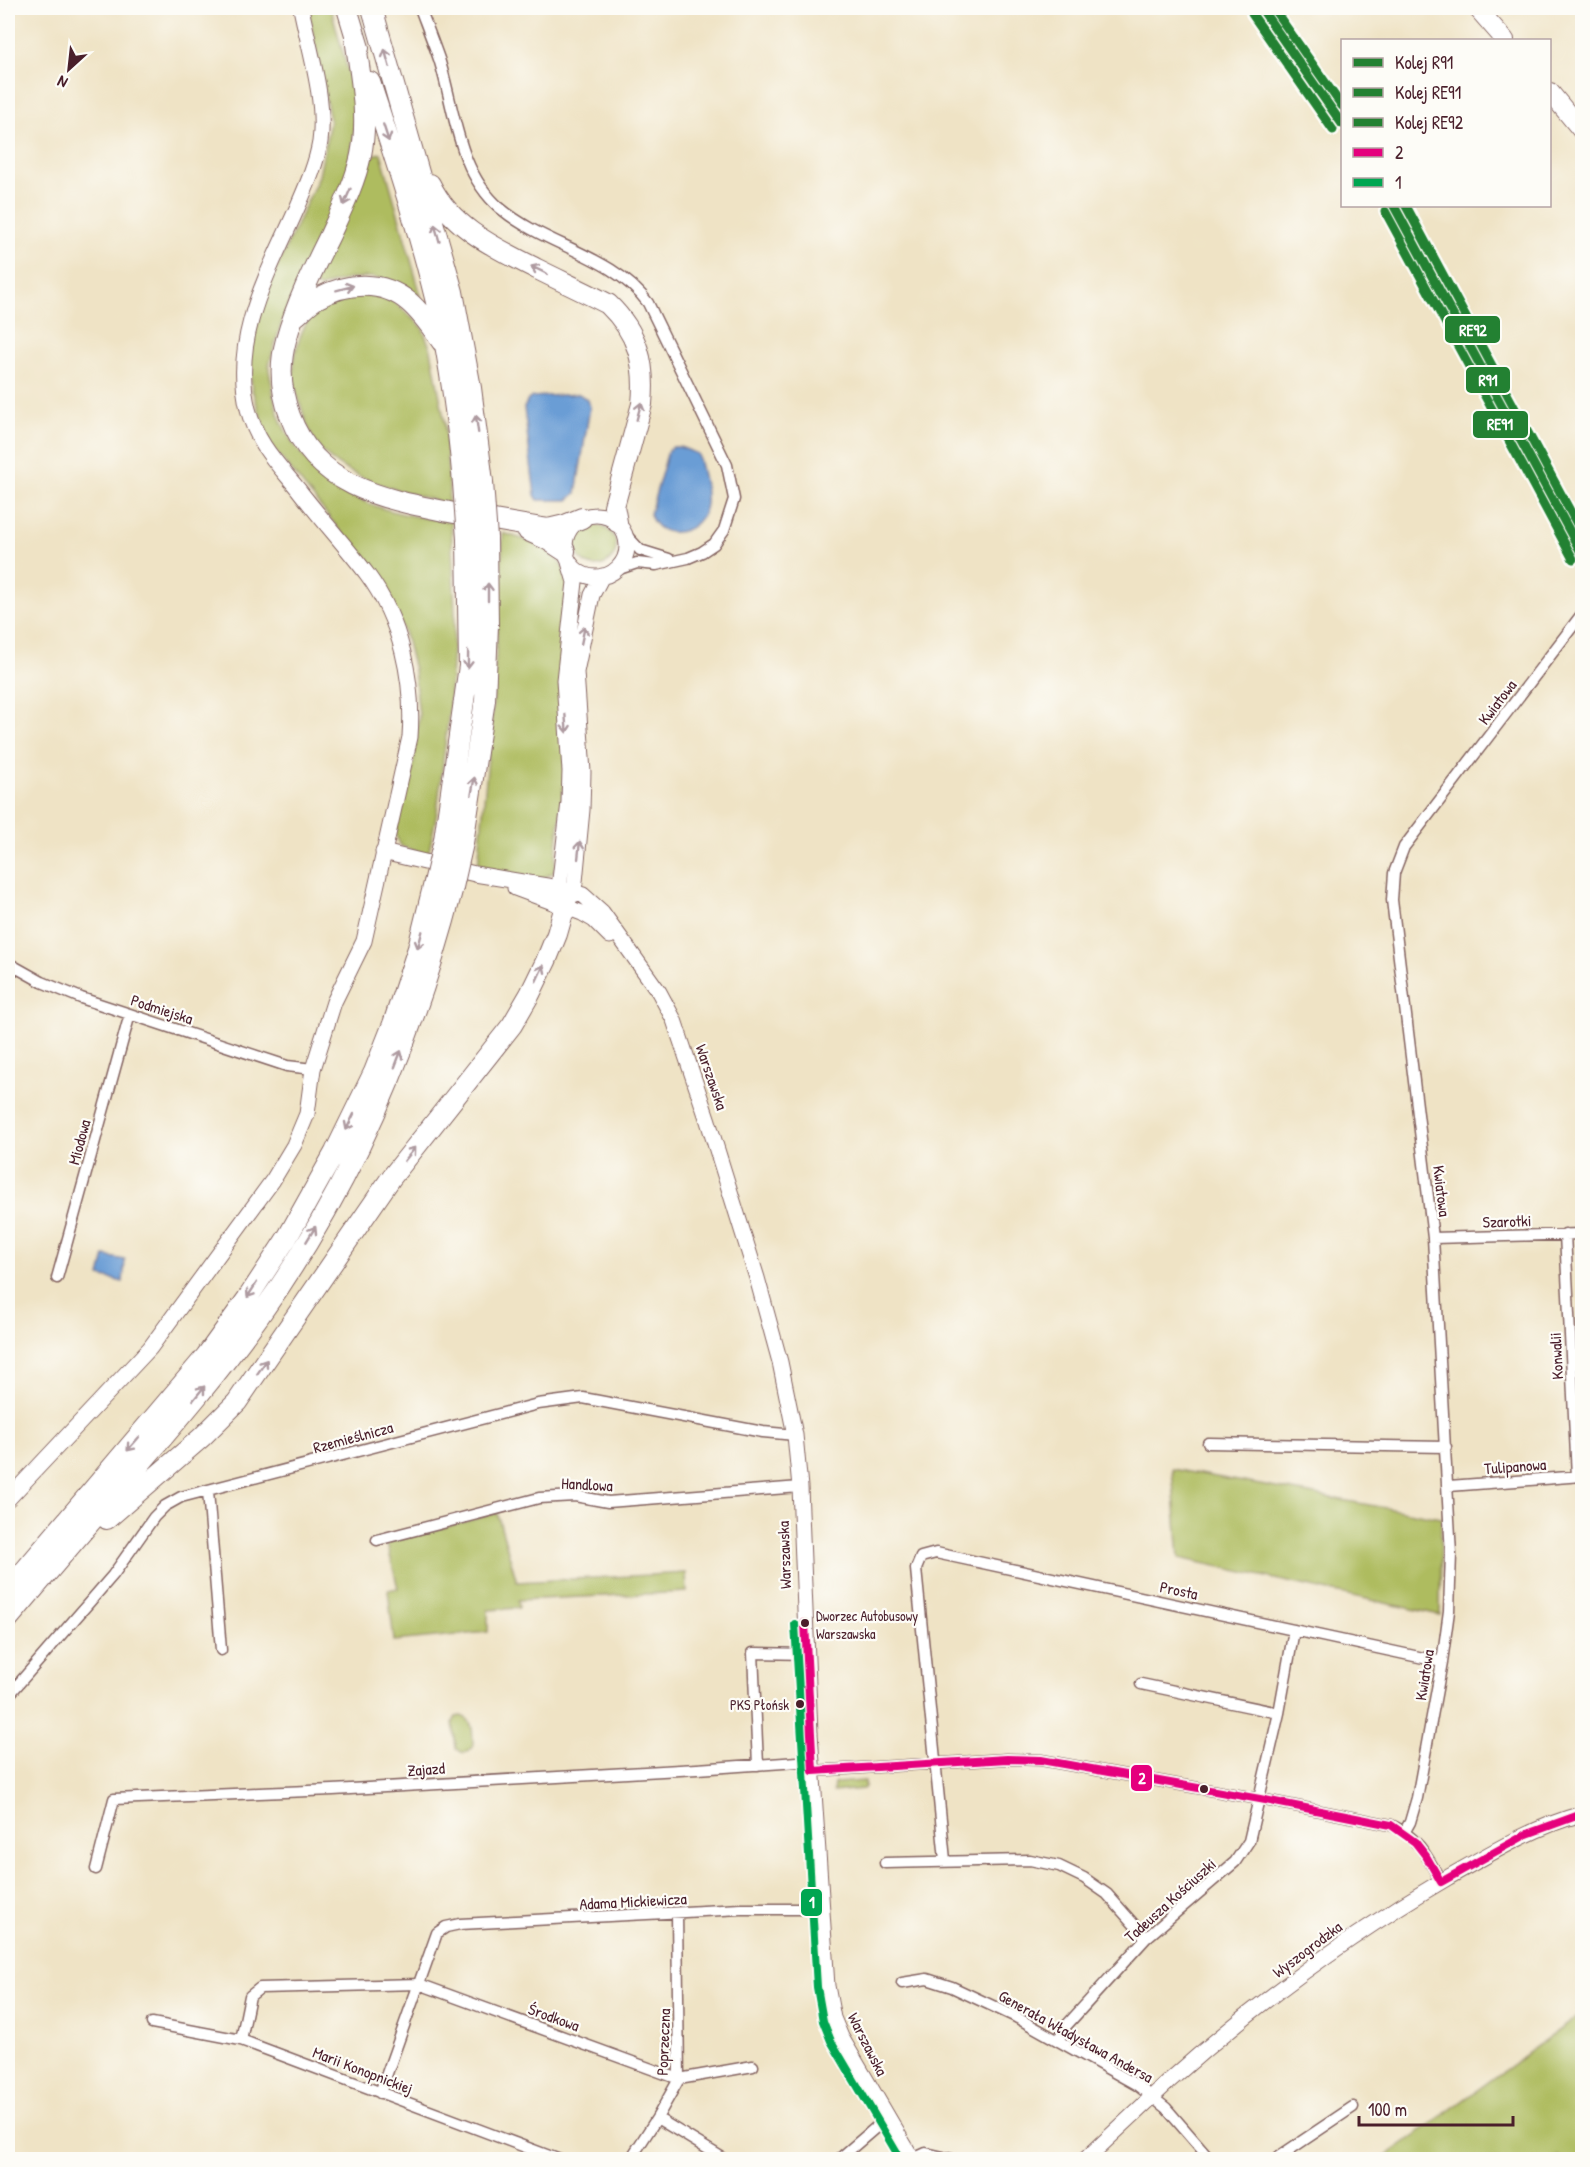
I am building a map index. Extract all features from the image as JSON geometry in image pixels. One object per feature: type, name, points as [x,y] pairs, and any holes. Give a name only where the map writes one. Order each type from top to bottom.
[{"type":"highway","points":[[8,1619],[170,1430],[261,1314],[328,1206],[352,1160],[391,1079],[435,955],[444,885],[485,700],[488,625],[487,538],[458,433],[439,315],[407,197],[347,8]]},
{"type":"highway","points":[[372,8],[453,292],[462,332],[478,434],[467,539],[469,666],[453,842]]},
{"type":"highway","points":[[355,37],[364,112],[365,132],[362,154],[350,193],[309,278],[286,340],[283,357],[283,391],[294,425],[303,441],[326,468],[363,491],[389,499],[548,529],[582,518]]},
{"type":"highway","points":[[415,154],[435,195],[467,228],[495,248],[608,304],[623,318],[631,332],[639,353],[643,389],[642,404],[614,506],[621,528]]},
{"type":"highway","points":[[295,316],[316,299],[341,288],[357,285],[388,289],[411,303],[445,347]]},
{"type":"highway","points":[[512,524],[549,540],[567,556]]},
{"type":"highway","points":[[8,1590],[206,1356],[247,1299],[305,1207],[369,1082],[393,1024],[418,948],[444,885]]},
{"type":"highway","points":[[53,1566],[202,1437],[237,1402],[385,1186],[512,1025],[546,961],[557,934],[566,895]]},
{"type":"main road","points":[[1477,8],[1504,39]]},
{"type":"main road","points":[[1551,93],[1582,131]]},
{"type":"street","points":[[8,1499],[150,1348],[273,1180],[294,1145],[306,1114],[313,1069],[334,1002],[364,941],[410,737],[412,708],[403,652],[394,623],[368,575],[262,446],[248,409],[244,382],[245,342],[254,309],[311,176],[320,142],[319,99],[301,8]]},
{"type":"street","points":[[420,8],[439,59],[461,149],[483,188],[499,207],[529,229],[603,266],[627,280],[640,291],[727,465],[734,499],[724,530],[714,544],[702,552],[656,565],[637,563],[593,577],[584,574],[567,556]]},
{"type":"street","points":[[566,895],[570,771],[564,680],[575,582],[567,556],[565,541],[568,531],[582,518],[600,514],[621,528],[640,550],[675,561]]},
{"type":"street","points":[[566,895],[582,810],[583,772],[576,672],[592,595],[627,554],[621,528]]},
{"type":"street","name":"Kwiatowa","points":[[1405,1831],[1417,1798],[1442,1662],[1449,1611],[1452,1554],[1433,1238],[1392,900],[1394,873],[1404,847],[1582,614]]},
{"type":"street","name":"Warszawska","points":[[383,852],[566,895],[632,957],[670,1011],[757,1278],[780,1362],[795,1434],[800,1487],[806,1654],[827,1986],[833,2018],[849,2052],[913,2159]]},
{"type":"street","name":"Podmiejska","points":[[8,967],[57,988],[130,1014],[287,1066],[313,1069]]},
{"type":"street","name":"Miodowa","points":[[57,1278],[130,1014]]},
{"type":"street","name":"Konwalii","points":[[1564,1234],[1580,1476]]},
{"type":"street","name":"Szarotki","points":[[1433,1238],[1582,1234]]},
{"type":"street","name":"Rzemieślnicza","points":[[8,1696],[113,1575],[154,1517],[165,1506],[181,1497],[538,1404],[584,1398],[763,1432],[795,1434]]},
{"type":"street","points":[[1208,1443],[1446,1447]]},
{"type":"street","name":"Tulipanowa","points":[[1449,1486],[1580,1476]]},
{"type":"street","name":"Handlowa","points":[[377,1540],[538,1498],[575,1496],[608,1502],[800,1487]]},
{"type":"street","points":[[208,1491],[221,1650]]},
{"type":"street","name":"Prosta","points":[[936,1764],[916,1569],[921,1557],[936,1553],[1442,1662]]},
{"type":"street","name":"Tadeusza Kościuszki","points":[[1058,2041],[1065,2026],[1146,1938],[1235,1862],[1249,1841],[1279,1713],[1294,1630]]},
{"type":"street","points":[[758,1765],[753,1653],[806,1654]]},
{"type":"street","points":[[1141,1684],[1279,1713]]},
{"type":"street","name":"Zajazd","points":[[96,1869],[114,1799],[333,1790],[758,1765],[936,1764],[1007,1759],[1041,1760],[1365,1819],[1405,1831]]},
{"type":"street","points":[[936,1764],[945,1860]]},
{"type":"street","name":"Wyszogrodzka","points":[[1085,2160],[1222,2037],[1303,1973],[1362,1931],[1523,1835],[1582,1814]]},
{"type":"street","points":[[1405,1831],[1420,1846],[1441,1882]]},
{"type":"street","points":[[885,1863],[1030,1860],[1059,1866],[1084,1878],[1107,1894],[1146,1938]]},
{"type":"street","name":"Adama Mickiewicza","points":[[419,1984],[437,1933],[446,1927],[460,1924],[741,1910],[822,1909]]},
{"type":"street","name":"Poprzeczna","points":[[630,2160],[679,2079],[677,1913]]},
{"type":"street","name":"Generała Władysława Andersa","points":[[902,1983],[927,1979],[952,1987],[1014,2016],[1137,2085],[1166,2108],[1211,2160]]},
{"type":"street","points":[[241,2040],[250,1996],[260,1988],[419,1984],[380,2093]]},
{"type":"street","name":"Środkowa","points":[[419,1984],[679,2079]]},
{"type":"street","name":"Marii Konopnickiej","points":[[152,2023],[241,2040],[560,2160]]},
{"type":"street","points":[[679,2079],[753,2066]]},
{"type":"street","points":[[1274,2160],[1353,2107]]},
{"type":"street","points":[[838,2160],[888,2117]]},
{"type":"street","points":[[657,2118],[726,2160]]},
{"type":"street","points":[[913,2159],[926,2153],[956,2160]]},
{"type":"green space","points":[[308,8],[331,8],[354,102],[353,142],[337,203],[293,294],[270,361],[269,372],[275,404],[285,431],[317,471],[351,495],[369,504],[409,515],[451,521],[455,615],[449,711],[437,812],[428,856],[401,846],[395,834],[413,766],[419,716],[414,670],[405,634],[381,581],[269,443],[252,389],[249,353],[266,291],[319,176],[330,121]]},
{"type":"green space","points":[[381,153],[421,296],[394,283],[371,277],[347,279],[319,288],[314,283],[369,161],[373,155]]},
{"type":"green space","points":[[353,295],[374,295],[393,301],[422,327],[431,350],[445,424],[448,504],[381,485],[348,471],[322,451],[312,436],[294,383],[296,351],[302,332],[312,315],[331,302]]},
{"type":"green space","points":[[596,526],[604,527],[610,532],[615,538],[615,554],[610,560],[604,565],[596,566],[588,565],[582,560],[577,554],[576,546],[577,538],[582,532],[588,527]]},
{"type":"green space","points":[[503,533],[535,544],[551,553],[558,560],[570,581],[565,773],[554,872],[540,880],[478,867],[493,703]]},
{"type":"green space","points":[[1172,1469],[1441,1518],[1440,1615],[1179,1558]]},
{"type":"green space","points":[[497,1513],[517,1582],[686,1573],[687,1592],[518,1600],[519,1608],[488,1610],[488,1632],[394,1641],[388,1590],[398,1588],[387,1543]]},
{"type":"green space","points":[[461,1716],[471,1724],[473,1746],[463,1753],[456,1748],[453,1722],[456,1717]]},
{"type":"green space","points":[[865,1781],[863,1789],[833,1792],[834,1783]]},
{"type":"green space","points":[[1582,2014],[1582,2159],[1563,2159],[1558,2155],[1552,2160],[1381,2160]]},
{"type":"water","points":[[579,394],[588,400],[590,407],[576,493],[568,500],[538,500],[535,495],[524,408],[532,397]]},
{"type":"water","points":[[673,447],[680,447],[698,454],[706,498],[703,514],[697,522],[680,532],[662,530],[655,524],[650,514],[668,451]]},
{"type":"water","points":[[105,1256],[125,1260],[123,1282],[100,1276]]},
{"type":"rail line","name":"R91","points":[[1261,8],[1341,123]]},
{"type":"rail line","name":"RE92","points":[[1273,8],[1341,105]]},
{"type":"rail line","name":"RE91","points":[[1252,14],[1333,130]]},
{"type":"rail line","name":"R91","points":[[1395,207],[1582,554]]},
{"type":"rail line","name":"RE92","points":[[1407,207],[1582,533]]},
{"type":"rail line","name":"RE91","points":[[1385,211],[1573,559]]},
{"type":"transit line","name":"2","points":[[805,1623],[813,1771]]},
{"type":"transit line","name":"1","points":[[795,1624],[817,1987],[823,2021],[831,2041],[901,2160]]},
{"type":"transit line","name":"2","points":[[813,1771],[1007,1759],[1041,1760],[1391,1825],[1415,1842],[1441,1882]]},
{"type":"transit line","name":"2","points":[[1441,1882],[1527,1834],[1582,1814]]},
{"type":"place","name":"Dworzec Autobusowy Warszawska","points":[[805,1623]]},
{"type":"place","name":"PKS Płońsk","points":[[800,1704]]}]
